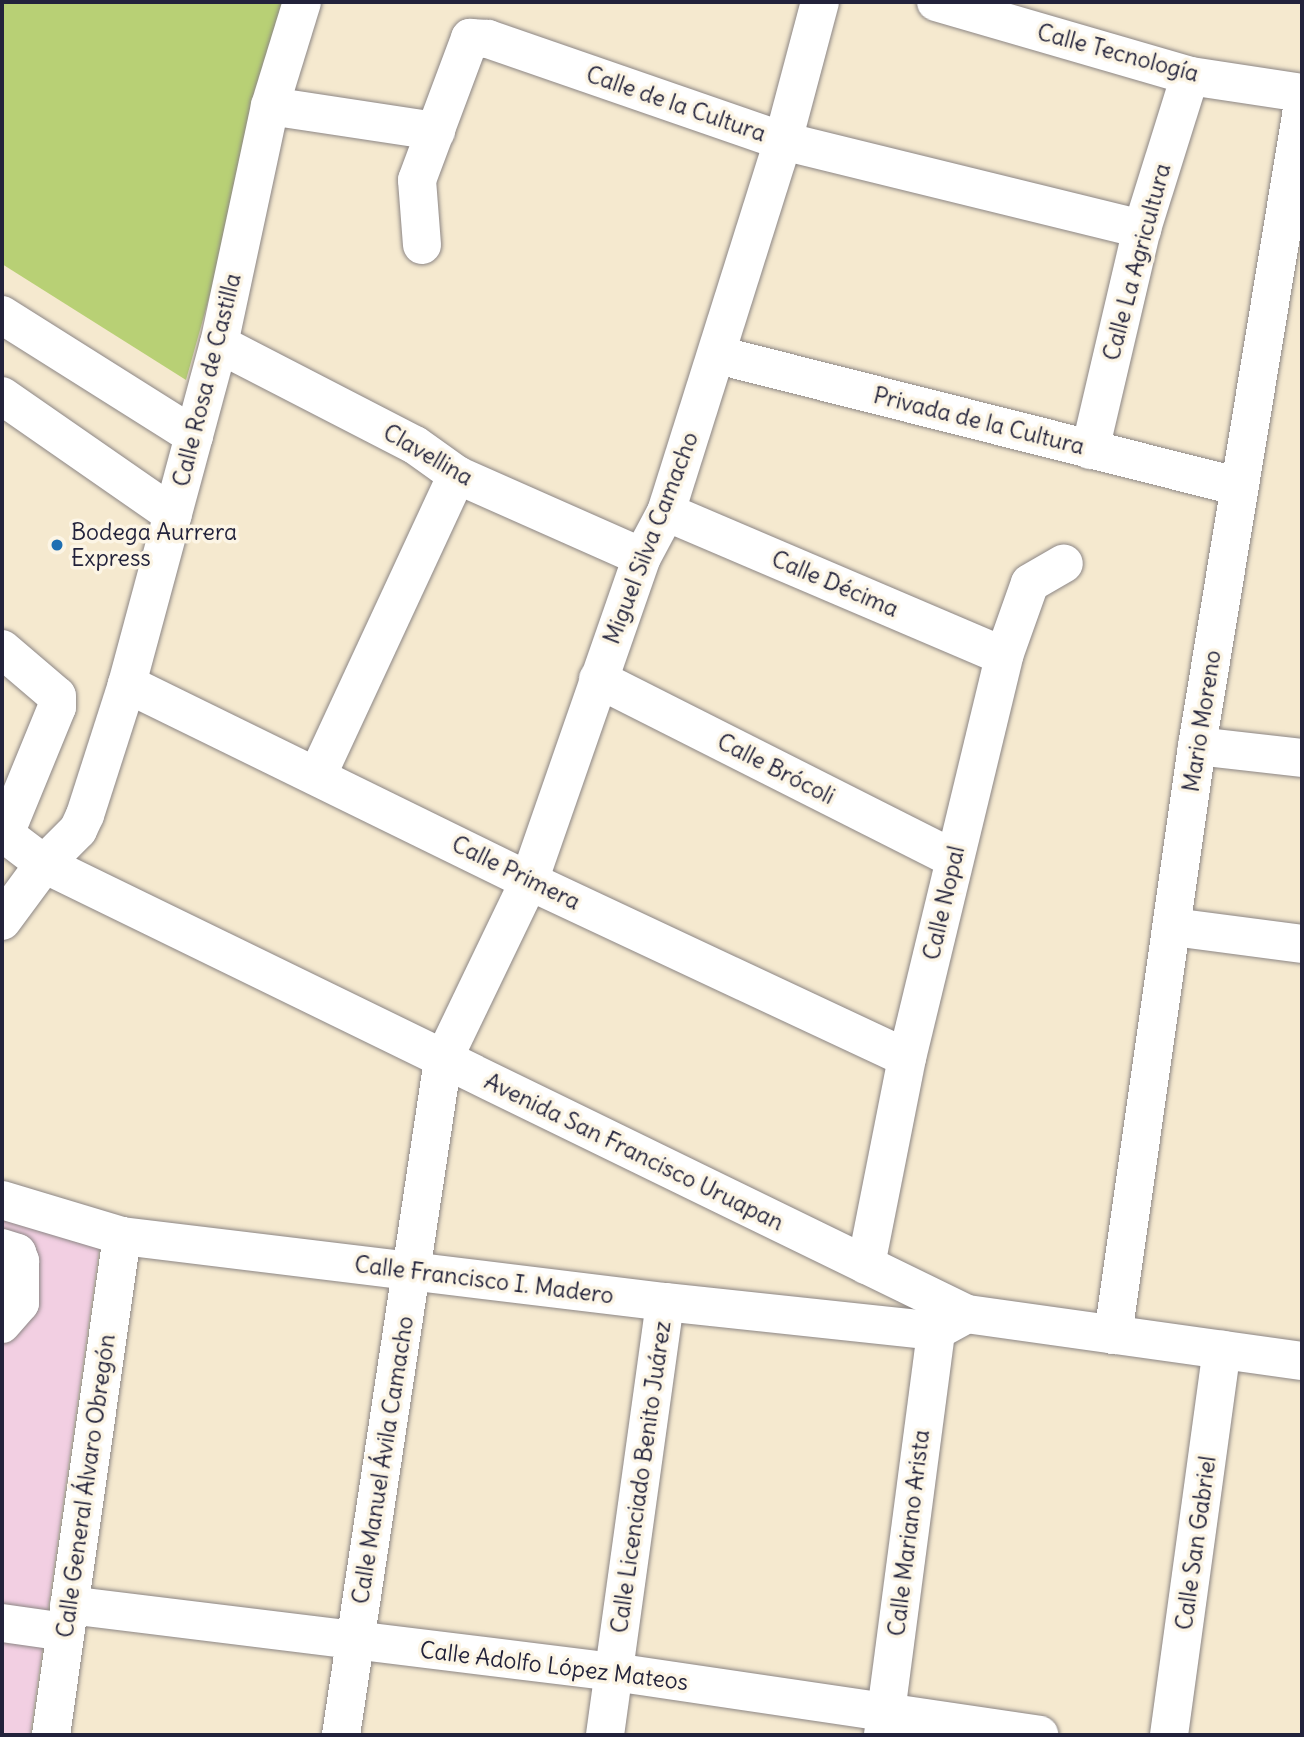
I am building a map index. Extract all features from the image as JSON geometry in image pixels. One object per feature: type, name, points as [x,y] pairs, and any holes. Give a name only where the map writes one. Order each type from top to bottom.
[{"type":"street","name":"Calle Rosa de Castilla","points":[[2,921],[44,864],[78,831],[127,684],[219,344],[270,106],[302,2]]},
{"type":"street","name":"Miguel Silva Camacho","points":[[443,1060],[529,881],[642,557],[666,512],[718,355],[783,141],[820,2]]},
{"type":"street","name":"Calle Tecnología","points":[[936,2],[1190,76],[1302,93]]},
{"type":"street","name":"Calle de la Cultura","points":[[436,131],[471,38],[488,40],[783,141],[1142,229]]},
{"type":"street","name":"Calle La Agricultura","points":[[1090,450],[1142,229],[1190,76]]},
{"type":"street","points":[[270,106],[436,131],[417,180],[422,245]]},
{"type":"street","name":"Mario Moreno","points":[[1113,1335],[1197,746],[1302,110]]},
{"type":"street","points":[[2,315],[194,436]]},
{"type":"street","name":"Clavellina","points":[[219,344],[415,445],[457,475],[642,557]]},
{"type":"street","name":"Privada de la Cultura","points":[[718,355],[1240,486]]},
{"type":"street","points":[[2,396],[173,515]]},
{"type":"street","points":[[318,774],[457,475]]},
{"type":"street","name":"Calle Décima","points":[[666,512],[1004,656]]},
{"type":"street","name":"Calle Nopal","points":[[866,1265],[907,1058],[1004,656],[1030,583],[1064,563]]},
{"type":"street","points":[[2,649],[57,695],[57,707],[3,833]]},
{"type":"street","name":"Calle Brócoli","points":[[598,679],[954,859]]},
{"type":"street","name":"Calle Primera","points":[[127,684],[318,774],[529,881],[907,1058]]},
{"type":"street","points":[[1197,746],[1302,758]]},
{"type":"street","name":"Avenida San Francisco Uruapan","points":[[3,833],[44,864],[866,1265],[951,1323],[1113,1335],[1302,1361]]},
{"type":"street","points":[[1173,927],[1302,944]]},
{"type":"street","name":"Calle Manuel Ávila Camacho","points":[[341,1735],[443,1060]]},
{"type":"street","name":"Calle Francisco I. Madero","points":[[2,1200],[122,1236],[665,1301],[951,1323]]},
{"type":"street","name":"Calle General Álvaro Obregón","points":[[51,1735],[122,1236]]},
{"type":"street","points":[[2,1248],[16,1253],[20,1261],[20,1303],[2,1324]]},
{"type":"street","name":"Calle Licenciado Benito Juárez","points":[[605,1735],[665,1301]]},
{"type":"street","name":"Calle Mariano Arista","points":[[884,1723],[951,1323]]},
{"type":"street","name":"Calle San Gabriel","points":[[1169,1735],[1222,1350]]},
{"type":"street","name":"Calle Adolfo López Mateos","points":[[2,1623],[10,1628],[67,1618],[355,1642],[614,1672],[884,1723],[1039,1735]]},
{"type":"shaded area","points":[[2,1217],[100,1243],[30,1735],[2,1735]]},
{"type":"green space","points":[[2,2],[292,2],[186,380],[2,264]]},
{"type":"place","name":"Bodega Aurrera Express","points":[[57,545]]}]
